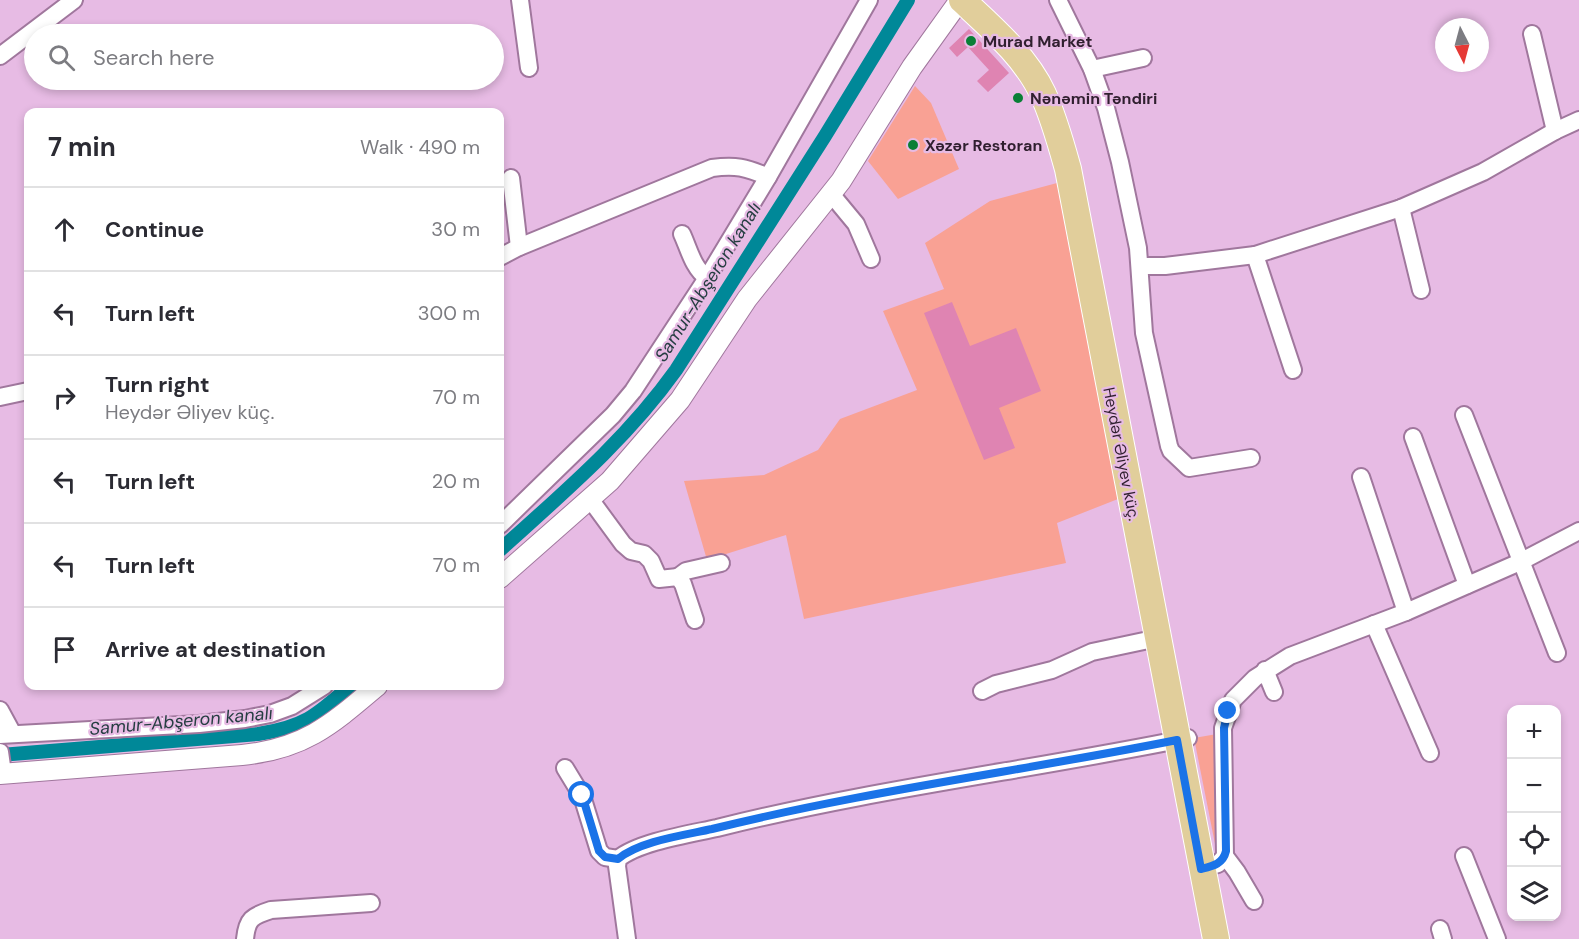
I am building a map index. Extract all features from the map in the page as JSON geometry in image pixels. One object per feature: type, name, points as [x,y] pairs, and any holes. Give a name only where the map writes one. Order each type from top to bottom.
[{"type":"main road","name":"Heydər Əliyev küç.","points":[[961,0],[994,30],[1028,69],[1042,93],[1059,138],[1074,196],[1158,638],[1213,864],[1227,939]]},
{"type":"main road","name":"Heydər Əliyev küç.","points":[[980,0],[1022,41],[1040,66],[1061,108],[1080,167],[1182,739]]},
{"type":"main road","name":"Heydər Əliyev küç.","points":[[1213,864],[1216,939]]},
{"type":"street","points":[[49,24],[75,0]]},
{"type":"street","points":[[520,0],[529,68]]},
{"type":"street","points":[[504,521],[613,415],[633,391],[707,278],[768,177],[869,0]]},
{"type":"street","points":[[504,575],[590,500],[636,452],[680,400],[747,299],[832,195],[912,67],[961,0]]},
{"type":"street","points":[[1058,0],[1092,69],[1106,108],[1120,162],[1140,266],[1144,333],[1171,451],[1190,468],[1251,458]]},
{"type":"street","points":[[1532,34],[1555,131]]},
{"type":"street","points":[[0,56],[24,41]]},
{"type":"street","points":[[1092,69],[1143,58]]},
{"type":"street","points":[[1140,266],[1165,266],[1255,255],[1401,208],[1483,172],[1579,120]]},
{"type":"street","points":[[504,255],[712,168],[732,166],[749,168],[768,177]]},
{"type":"street","points":[[511,178],[519,247]]},
{"type":"street","points":[[832,195],[856,224],[871,259]]},
{"type":"street","points":[[1401,208],[1421,290]]},
{"type":"street","points":[[682,234],[696,266],[707,278]]},
{"type":"street","points":[[1255,255],[1293,370]]},
{"type":"street","points":[[0,397],[24,392]]},
{"type":"street","points":[[1464,414],[1557,653]]},
{"type":"street","points":[[1413,437],[1467,585]]},
{"type":"street","points":[[1361,477],[1406,612]]},
{"type":"street","points":[[590,500],[623,544],[631,551],[644,554],[651,561],[659,579],[678,577],[686,571],[721,563]]},
{"type":"street","points":[[1254,901],[1237,872],[1213,864],[1224,728],[1233,700],[1265,670],[1290,656],[1406,612],[1520,562],[1579,531]]},
{"type":"street","points":[[678,577],[683,584],[695,620]]},
{"type":"street","points":[[1374,624],[1430,753]]},
{"type":"street","points":[[982,691],[996,684],[1052,670],[1092,652],[1158,638]]},
{"type":"street","points":[[1265,670],[1274,692]]},
{"type":"street","points":[[0,710],[6,735],[199,724],[270,714],[292,706],[318,690]]},
{"type":"street","points":[[0,752],[2,773],[242,755],[278,750],[313,735],[332,723],[372,690]]},
{"type":"street","points":[[627,939],[617,866],[618,859],[624,853],[758,818],[909,787],[1002,773],[1182,739]]},
{"type":"street","points":[[565,768],[582,795],[599,851],[605,857],[618,859]]},
{"type":"street","points":[[1464,856],[1497,939]]},
{"type":"street","points":[[245,939],[247,924],[256,915],[271,910],[371,903]]},
{"type":"shaded area","points":[[915,86],[931,103],[959,169],[898,199],[868,161]]},
{"type":"shaded area","points":[[1057,183],[1118,499],[1057,523],[1066,563],[804,619],[786,535],[707,560],[684,481],[764,475],[818,450],[840,419],[917,390],[883,311],[944,289],[925,243],[990,201]]},
{"type":"shaded area","points":[[1217,734],[1222,854],[1217,854],[1194,738]]},
{"type":"building","points":[[969,29],[1009,73],[988,92],[977,81],[989,70],[968,47],[957,57],[949,48]]},
{"type":"building","points":[[952,302],[970,346],[1016,328],[1041,391],[999,408],[1015,448],[984,460],[924,313]]},
{"type":"waterway","name":"Samur-Abşeron kanalı","points":[[504,546],[615,443],[676,370],[825,136],[908,0]]},
{"type":"waterway","name":"Samur-Abşeron kanalı","points":[[0,755],[274,731],[308,719],[345,690]]},
{"type":"place","name":"Murad Market","points":[[971,41]]},
{"type":"place","name":"Nənəmin Təndiri","points":[[1018,98]]},
{"type":"place","name":"Xəzər Restoran","points":[[913,145]]},
{"type":"route","points":[[582,795],[599,851],[605,857],[618,859],[624,853],[652,844],[758,818],[909,787],[1002,773],[1177,740],[1201,869],[1218,864],[1222,861],[1226,851],[1224,728],[1228,711]]}]
